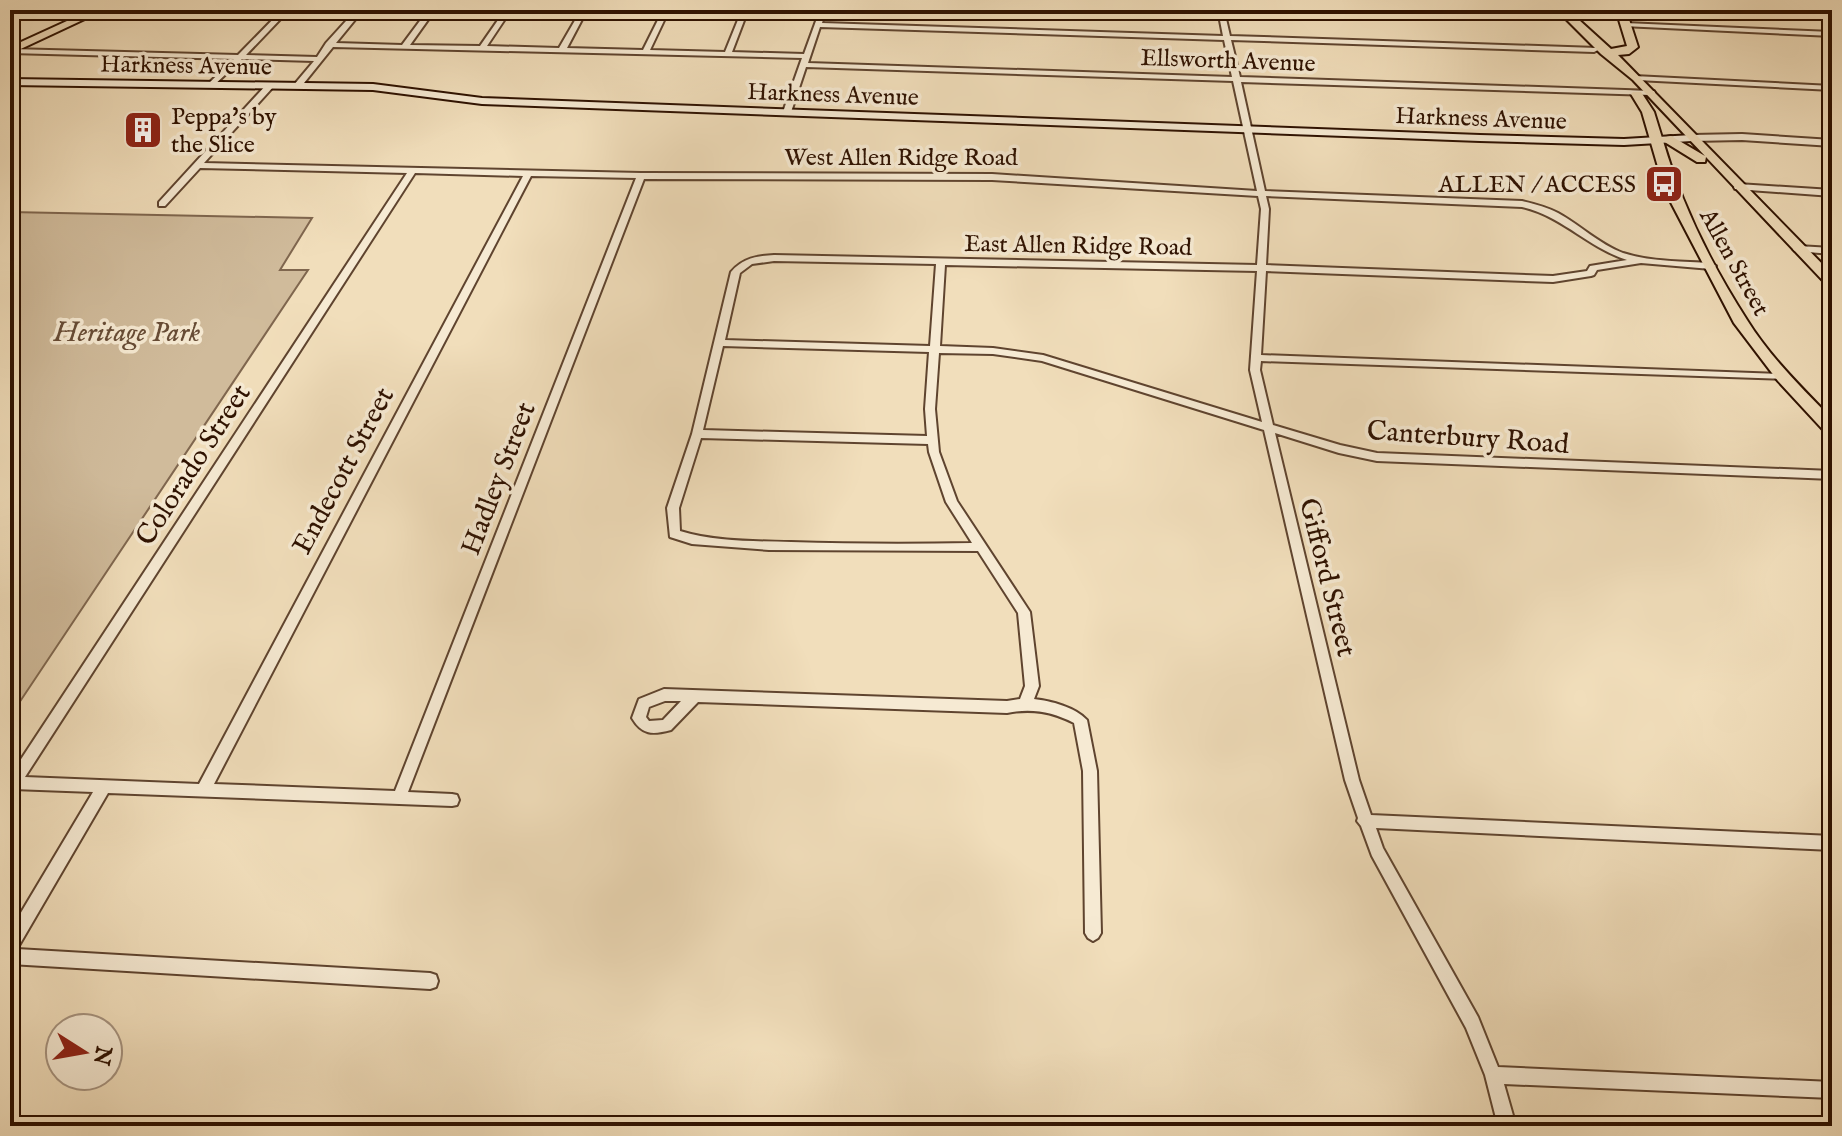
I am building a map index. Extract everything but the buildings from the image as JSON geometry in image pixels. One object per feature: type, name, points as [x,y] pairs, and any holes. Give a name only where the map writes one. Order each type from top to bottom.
[{"type":"main road","points":[[10,51],[99,10]]},
{"type":"main road","points":[[1560,10],[1637,78],[1832,282]]},
{"type":"main road","points":[[1602,49],[1632,48],[1621,10]]},
{"type":"main road","points":[[1602,49],[1637,94],[1675,132],[1692,138]]},
{"type":"main road","name":"Harkness Avenue","points":[[10,82],[391,89],[482,101],[1249,129],[1666,141],[1692,138]]},
{"type":"main road","name":"Allen Street","points":[[1637,94],[1666,141],[1671,191],[1741,323],[1783,377],[1832,429]]},
{"type":"main road","points":[[1666,141],[1738,187]]},
{"type":"street","points":[[13,17],[28,10]]},
{"type":"street","points":[[212,85],[286,10]]},
{"type":"street","points":[[297,86],[360,10]]},
{"type":"street","points":[[405,46],[432,10]]},
{"type":"street","points":[[482,48],[508,10]]},
{"type":"street","points":[[562,50],[584,10]]},
{"type":"street","points":[[646,52],[666,10]]},
{"type":"street","points":[[728,54],[745,10]]},
{"type":"street","points":[[787,112],[823,10]]},
{"type":"street","name":"Gifford Street","points":[[1221,10],[1263,193],[1265,229],[1255,370],[1364,821],[1382,861],[1472,1023],[1493,1075],[1507,1126]]},
{"type":"street","points":[[817,25],[1602,49]]},
{"type":"street","points":[[1627,30],[1832,37]]},
{"type":"street","points":[[329,45],[807,56]]},
{"type":"street","points":[[10,51],[317,59]]},
{"type":"street","name":"Ellsworth Avenue","points":[[804,65],[1651,93]]},
{"type":"street","points":[[1637,78],[1832,88]]},
{"type":"street","points":[[162,204],[270,86]]},
{"type":"street","points":[[1692,138],[1742,137],[1832,143]]},
{"type":"street","name":"West Allen Ridge Road","points":[[198,165],[641,176],[992,177],[1530,205],[1564,217],[1591,241],[1616,254],[1641,260]]},
{"type":"street","name":"Colorado Street","points":[[104,787],[13,783],[412,171]]},
{"type":"street","name":"Endecott Street","points":[[203,791],[528,174]]},
{"type":"street","name":"Hadley Street","points":[[399,798],[641,176]]},
{"type":"street","points":[[1738,187],[1832,193]]},
{"type":"street","points":[[1591,241],[1593,268]]},
{"type":"street","points":[[1798,249],[1832,251]]},
{"type":"street","name":"East Allen Ridge Road","points":[[980,547],[886,548],[694,542],[676,536],[672,524],[697,434],[706,385],[720,343],[736,272],[747,262],[1261,268],[1553,279],[1585,276],[1593,268],[1641,260],[1711,266]]},
{"type":"street","points":[[941,262],[932,440],[945,489],[1024,612],[1032,686],[1026,702]]},
{"type":"street","name":"Canterbury Road","points":[[720,343],[993,351],[1066,363],[1363,455],[1832,475]]},
{"type":"street","points":[[1255,358],[1783,377]]},
{"type":"street","points":[[697,434],[932,440]]},
{"type":"street","points":[[695,696],[852,699],[1007,707],[1026,702],[1049,706],[1080,720],[1090,771],[1093,933]]},
{"type":"street","points":[[10,946],[104,787],[452,800]]},
{"type":"street","points":[[1364,821],[1832,843]]},
{"type":"street","points":[[10,956],[430,981]]},
{"type":"street","points":[[1493,1075],[1832,1090]]},
{"type":"green space","name":"Heritage Park","points":[[10,212],[312,218],[280,270],[308,270],[15,709],[10,708]]},
{"type":"place","name":"Peppa's by the Slice","points":[[143,130]]},
{"type":"place","name":"ALLEN / ACCESS","points":[[1664,184]]}]
